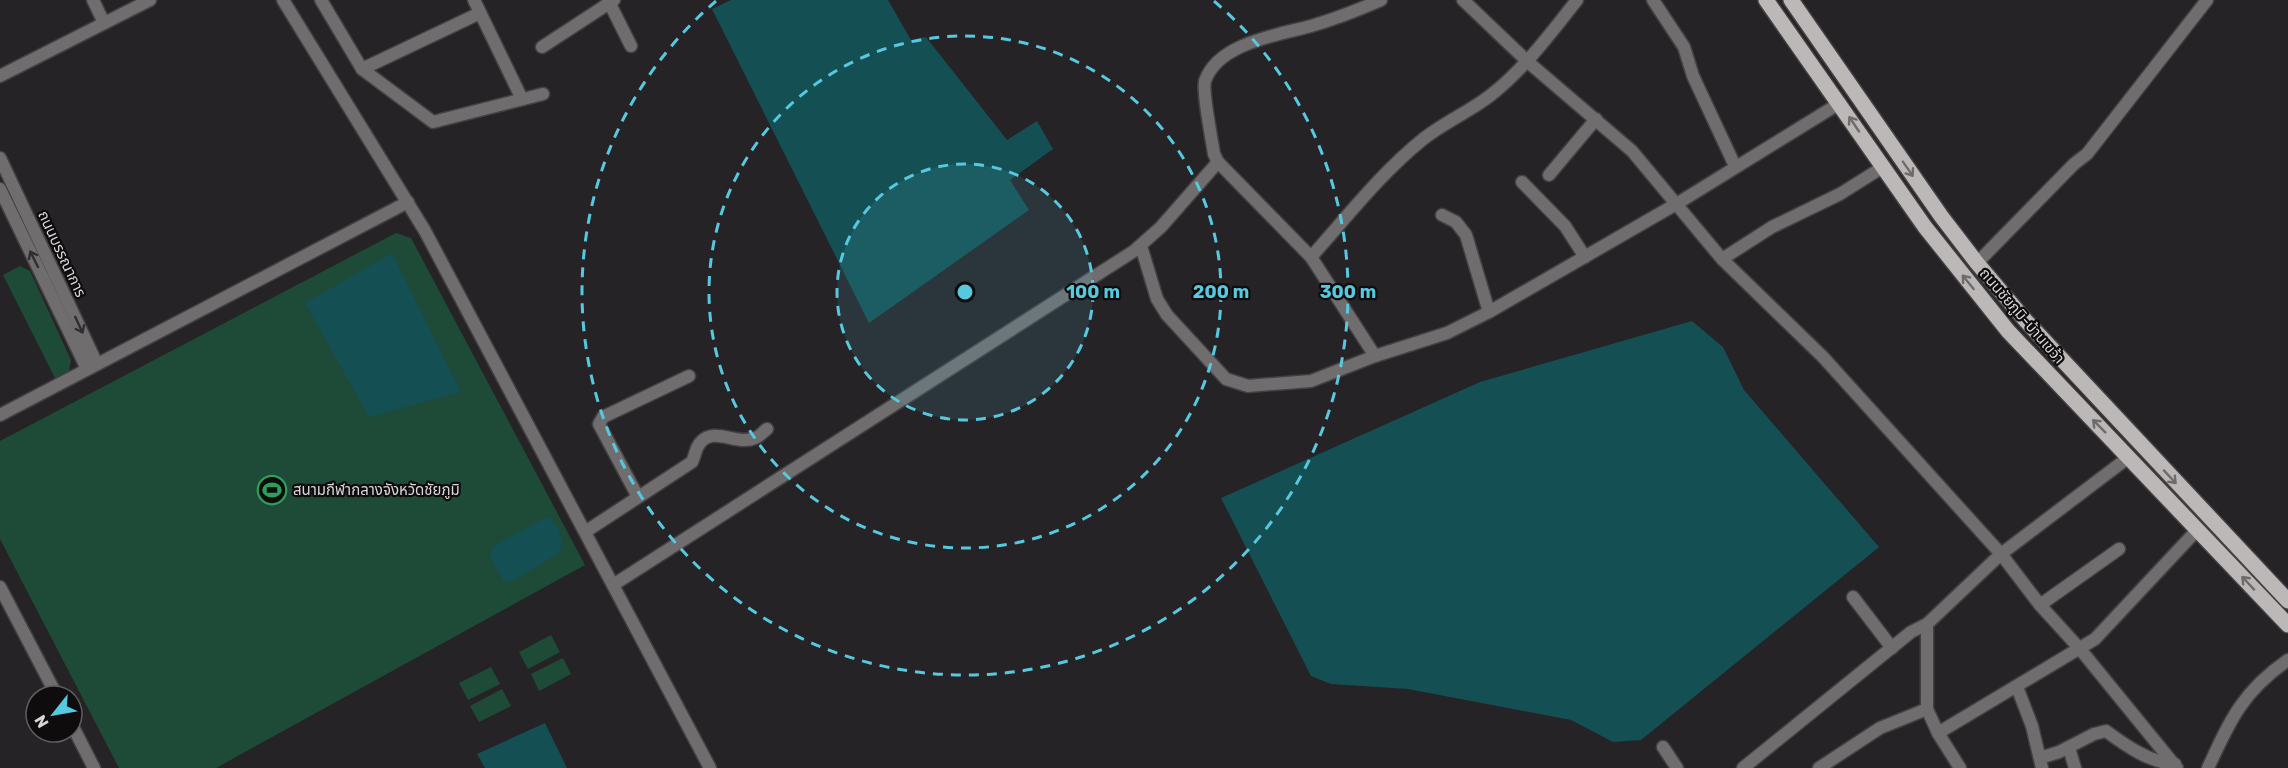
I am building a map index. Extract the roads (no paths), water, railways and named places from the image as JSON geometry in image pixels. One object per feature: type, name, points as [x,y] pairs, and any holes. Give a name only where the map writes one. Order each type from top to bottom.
[{"type":"main road","name":"ถนนชัยภูมิ-บ้านเขว้า","points":[[1766,0],[1925,227],[2008,331],[2288,625]]},
{"type":"main road","name":"ถนนชัยภูมิ-บ้านเขว้า","points":[[1791,0],[1941,216],[1977,263],[2026,321],[2288,601]]},
{"type":"main road","points":[[1810,63],[1825,49]]},
{"type":"street","points":[[93,0],[104,23]]},
{"type":"street","points":[[0,76],[150,0]]},
{"type":"street","points":[[283,0],[426,231],[710,768]]},
{"type":"street","points":[[321,0],[362,69],[433,122],[543,94]]},
{"type":"street","points":[[474,0],[522,99]]},
{"type":"street","points":[[1375,356],[1311,257],[1218,162],[1214,154],[1204,84],[1212,67],[1232,53],[1267,36],[1346,15],[1381,0]]},
{"type":"street","points":[[1462,0],[1528,62],[1632,151],[1722,258],[1823,357],[2001,554],[2040,605],[2080,649],[2176,766]]},
{"type":"street","points":[[1311,257],[1393,165],[1424,138],[1469,111],[1528,62],[1577,0]]},
{"type":"street","points":[[1653,0],[1684,47],[1694,76],[1735,166]]},
{"type":"street","points":[[1977,263],[2074,164],[2087,154],[2207,0]]},
{"type":"street","points":[[542,47],[610,1],[631,46]]},
{"type":"street","points":[[362,69],[480,13]]},
{"type":"street","points":[[1141,246],[1157,299],[1167,315],[1226,379],[1248,386],[1311,381],[1375,356],[1447,333],[1490,312],[1678,203],[1840,103]]},
{"type":"street","points":[[1549,175],[1596,119]]},
{"type":"street","name":"ถนนบรรณาการ","points":[[0,158],[92,366]]},
{"type":"street","points":[[613,585],[1141,246],[1161,227],[1218,162]]},
{"type":"street","points":[[1722,258],[1772,227],[1840,194],[1883,167]]},
{"type":"street","points":[[1522,183],[1546,204],[1565,226],[1585,257]]},
{"type":"street","name":"ถนนบรรณาการ","points":[[0,189],[92,366]]},
{"type":"street","points":[[0,415],[408,202]]},
{"type":"street","points":[[1442,215],[1456,222],[1466,235],[1490,312]]},
{"type":"street","points":[[638,497],[599,424],[603,417],[690,376]]},
{"type":"street","points":[[585,532],[692,462],[697,448],[705,439],[717,434],[742,440],[755,439],[767,429]]},
{"type":"street","points":[[1743,768],[1911,632],[1927,624],[2001,554],[2129,457]]},
{"type":"street","points":[[1938,733],[2095,639],[2198,529]]},
{"type":"street","points":[[2040,605],[2119,549]]},
{"type":"street","points":[[0,587],[51,684]]},
{"type":"street","points":[[1853,597],[1892,648]]},
{"type":"street","points":[[1927,624],[1927,709],[1938,733],[1960,768]]},
{"type":"street","points":[[2208,768],[2231,718],[2246,696],[2267,675],[2288,660]]},
{"type":"street","points":[[2017,687],[2032,726],[2041,763],[2094,734],[2106,731],[2143,755],[2176,766]]},
{"type":"street","points":[[1819,768],[1880,728],[1927,709]]},
{"type":"street","points":[[82,744],[94,768]]},
{"type":"street","points":[[1663,747],[1677,768]]},
{"type":"street","points":[[2069,748],[2075,768]]},
{"type":"water","points":[[731,0],[888,0],[911,40],[926,37],[1007,140],[1037,121],[1053,149],[1010,180],[1029,210],[869,323],[712,9]]},
{"type":"water","points":[[392,253],[461,392],[369,417],[305,303]]},
{"type":"water","points":[[1692,321],[1723,347],[1744,390],[1879,547],[1641,740],[1613,742],[1571,720],[1408,689],[1331,684],[1311,676],[1221,498],[1480,382]]},
{"type":"water","points":[[547,517],[560,533],[561,544],[558,554],[510,582],[503,580],[490,556],[492,547]]},
{"type":"water","points":[[545,723],[567,768],[485,768],[477,754]]},
{"type":"place","name":"สนามกีฬากลางจังหวัดชัยภูมิ","points":[[272,490]]}]
